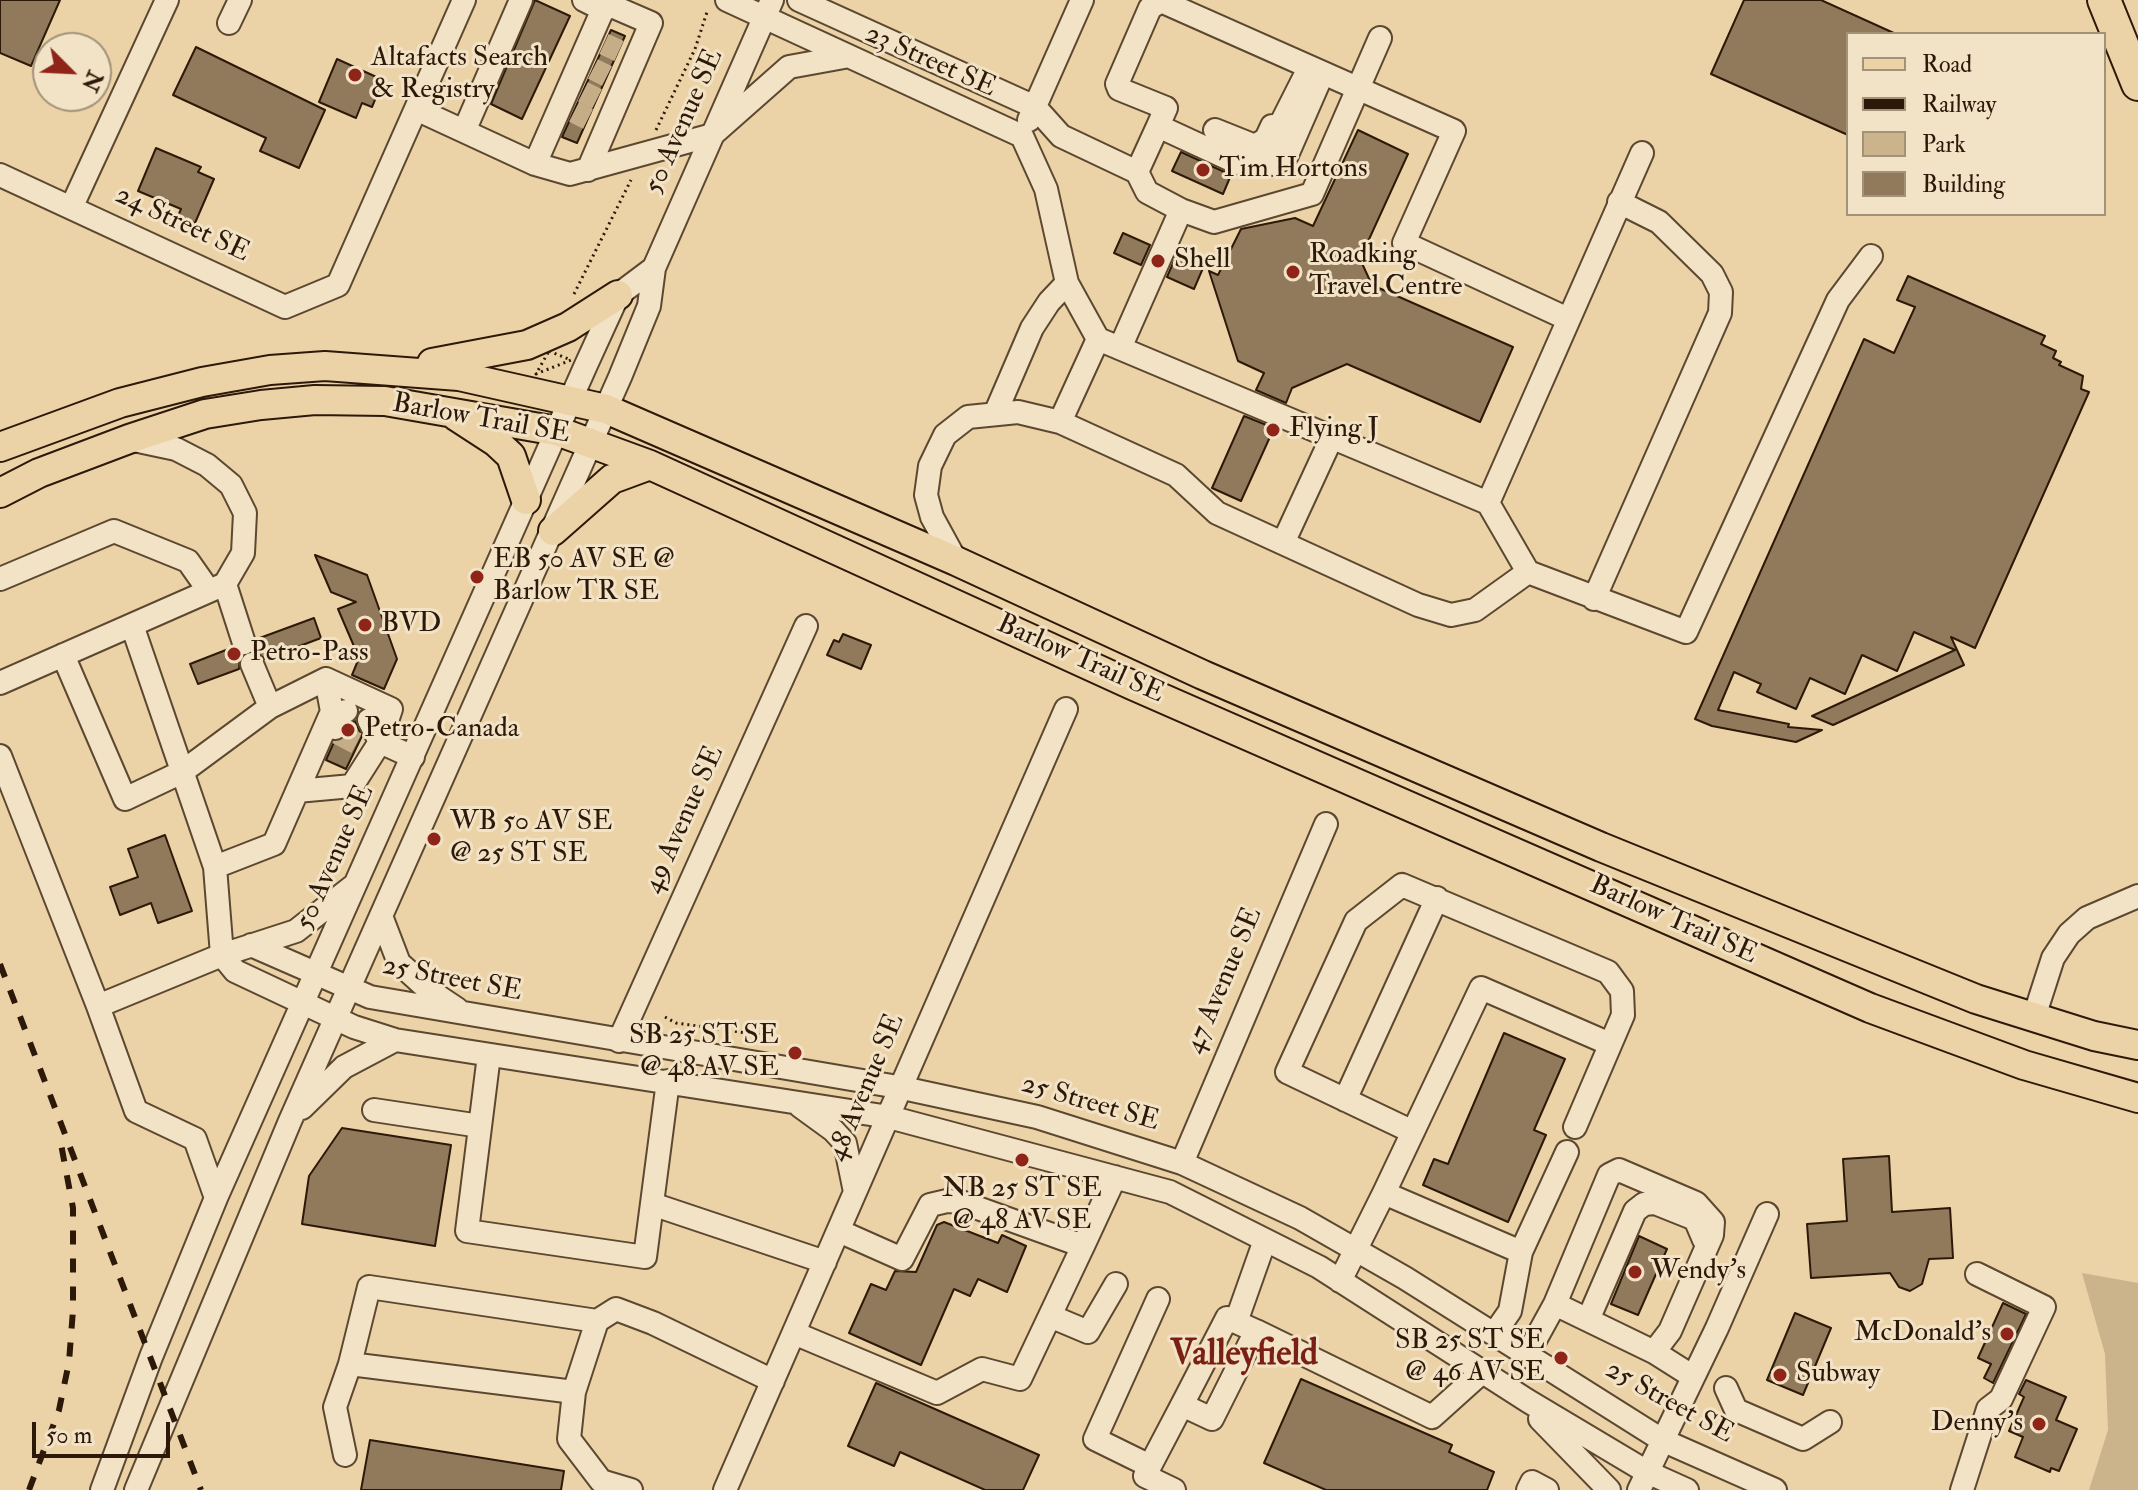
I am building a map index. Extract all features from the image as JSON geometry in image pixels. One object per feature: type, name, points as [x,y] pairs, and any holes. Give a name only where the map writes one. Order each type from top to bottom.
[{"type":"highway","points":[[2107,0],[2138,45]]},
{"type":"highway","points":[[2107,0],[2138,84]]},
{"type":"main road","points":[[400,369],[527,345],[568,327],[618,295]]},
{"type":"main road","name":"Barlow Trail SE","points":[[0,447],[120,403],[202,382],[270,370],[325,366],[400,369],[459,376],[606,409],[956,561],[1203,675],[1601,847],[1976,999],[2138,1045]]},
{"type":"main road","name":"Barlow Trail SE","points":[[0,493],[39,473],[129,439],[205,414],[261,405],[315,400],[385,401],[557,431],[650,465],[1132,685],[1870,1008],[2024,1065],[2138,1098]]},
{"type":"main road","points":[[448,411],[496,442],[511,456],[526,500]]},
{"type":"main road","points":[[553,531],[612,479],[650,465]]},
{"type":"street","points":[[72,206],[167,0]]},
{"type":"street","points":[[229,23],[240,0]]},
{"type":"street","points":[[464,0],[416,109],[465,129],[535,164],[570,174],[712,135],[789,67],[844,57]]},
{"type":"street","points":[[465,129],[521,0]]},
{"type":"street","name":"23 Street SE","points":[[727,0],[767,9],[844,57],[1022,136]]},
{"type":"street","name":"23 Street SE","points":[[799,0],[1035,107]]},
{"type":"street","points":[[1082,0],[1022,136],[1036,160],[1046,189],[1067,283],[1098,339],[1488,503],[1528,572],[1686,632],[1838,300],[1871,256]]},
{"type":"street","points":[[1137,172],[1166,108],[1119,89],[1117,84],[1154,3],[1168,2],[1454,131],[1404,243],[1568,319]]},
{"type":"street","points":[[535,164],[586,106],[612,48],[651,23],[601,3]]},
{"type":"street","points":[[588,170],[586,106],[612,48],[601,3]]},
{"type":"street","name":"50 Avenue SE","points":[[136,1490],[290,1121],[606,409],[649,306],[654,268],[767,9]]},
{"type":"street","points":[[1035,107],[1061,136],[1137,172],[1147,192],[1181,210],[1214,222],[1312,194],[1380,38]]},
{"type":"street","points":[[1215,130],[1255,146],[1261,143],[1310,67]]},
{"type":"street","points":[[1158,126],[1238,163],[1261,163],[1310,67]]},
{"type":"street","name":"24 Street SE","points":[[0,175],[285,307],[338,285],[416,109]]},
{"type":"street","points":[[1488,503],[1642,153]]},
{"type":"street","points":[[1594,599],[1720,313],[1721,292],[1712,274],[1659,222],[1619,202]]},
{"type":"street","points":[[1120,348],[1181,210]]},
{"type":"street","name":"50 Avenue SE","points":[[102,1490],[216,1198],[618,295],[654,268]]},
{"type":"street","points":[[995,414],[1032,328],[1049,302],[1067,283]]},
{"type":"street","points":[[1060,422],[1098,339]]},
{"type":"street","points":[[956,561],[932,517],[926,495],[930,466],[945,435],[968,417],[1018,412],[1060,422],[1176,475],[1217,513],[1418,605],[1451,615],[1475,610],[1528,572]]},
{"type":"street","points":[[1283,543],[1332,437]]},
{"type":"street","points":[[0,683],[217,587],[243,553],[245,513],[231,485],[207,465],[176,449],[129,439]]},
{"type":"street","points":[[0,579],[114,531],[188,561],[217,587],[270,707]]},
{"type":"street","points":[[132,625],[215,867],[222,955],[235,971],[336,1019],[395,1040],[889,1117],[1170,1192],[1340,1281],[1528,1401],[1643,1481],[1687,1490]]},
{"type":"street","name":"49 Avenue SE","points":[[619,1041],[806,626]]},
{"type":"street","points":[[63,655],[125,799],[182,772],[270,707],[326,679]]},
{"type":"street","points":[[215,867],[274,844],[297,791],[338,720],[326,679]]},
{"type":"street","points":[[297,791],[352,786],[369,743],[391,709],[326,679]]},
{"type":"street","name":"48 Avenue SE","points":[[725,1490],[889,1117],[898,1087],[1066,709]]},
{"type":"street","points":[[369,720],[369,743]]},
{"type":"street","points":[[369,743],[413,757]]},
{"type":"street","points":[[0,756],[136,1111],[195,1139],[216,1198]]},
{"type":"street","name":"47 Avenue SE","points":[[1182,1163],[1326,824]]},
{"type":"street","points":[[98,1006],[222,955],[282,937],[306,925],[359,881]]},
{"type":"street","points":[[1413,1132],[1287,1072],[1356,921],[1402,885],[1608,972],[1622,991],[1623,1015],[1575,1127]]},
{"type":"street","points":[[2034,1017],[2053,958],[2069,934],[2087,918],[2138,896]]},
{"type":"street","points":[[1345,1100],[1437,898]]},
{"type":"street","points":[[381,916],[399,963],[430,991],[464,1014]]},
{"type":"street","name":"25 Street SE","points":[[251,945],[350,989],[387,1001],[898,1087],[1037,1117],[1182,1163],[1300,1218],[1356,1250],[1662,1440],[1775,1490]]},
{"type":"street","points":[[1340,1281],[1481,988],[1610,1044]]},
{"type":"street","points":[[290,1121],[331,1077],[395,1040]]},
{"type":"street","points":[[489,1055],[467,1231],[645,1257],[668,1081]]},
{"type":"street","points":[[793,1102],[833,1130],[845,1143],[854,1175],[855,1194]]},
{"type":"street","points":[[374,1110],[480,1126]]},
{"type":"street","points":[[1494,1334],[1510,1311],[1521,1252],[1567,1152]]},
{"type":"street","points":[[1527,1355],[1555,1304],[1609,1175],[1619,1170],[1696,1203],[1713,1222],[1709,1242],[1670,1331],[1654,1352]]},
{"type":"street","points":[[794,1333],[937,1393],[982,1369],[1020,1379],[1115,1177]]},
{"type":"street","points":[[1384,1193],[1521,1252]]},
{"type":"street","points":[[839,1231],[902,1259],[930,1205],[947,1201],[961,1202],[1083,1246]]},
{"type":"street","points":[[1588,1320],[1635,1211],[1644,1204],[1655,1203],[1695,1219],[1709,1242]]},
{"type":"street","points":[[652,1204],[825,1262]]},
{"type":"street","points":[[1643,1481],[1717,1328],[1767,1214]]},
{"type":"street","points":[[1182,1405],[1212,1419],[1246,1326],[1265,1240]]},
{"type":"street","points":[[1965,1483],[1988,1409],[2001,1399],[2044,1307],[1977,1274]]},
{"type":"street","points":[[1050,1316],[1088,1332],[1116,1284]]},
{"type":"street","points":[[345,1455],[335,1407],[350,1364],[369,1287],[597,1321]]},
{"type":"street","points":[[1150,1466],[1095,1439],[1158,1299]]},
{"type":"street","points":[[1555,1304],[1654,1352],[1692,1376]]},
{"type":"street","points":[[631,1490],[601,1481],[569,1439],[574,1392],[597,1321],[616,1309],[653,1323],[773,1381]]},
{"type":"street","points":[[1174,1490],[1145,1476],[1227,1318],[1432,1417],[1482,1372]]},
{"type":"street","points":[[350,1364],[574,1392]]},
{"type":"street","points":[[1726,1388],[1736,1410],[1803,1439],[1830,1422]]},
{"type":"street","points":[[1528,1401],[1543,1423],[1609,1490]]},
{"type":"street","points":[[1528,1490],[1532,1482],[1547,1490]]},
{"type":"path","points":[[549,351],[571,360],[559,365],[536,374],[549,351]]},
{"type":"path","points":[[665,1017],[676,1023],[761,1035]]},
{"type":"green space","points":[[2082,1273],[2138,1283],[2138,1490],[2089,1490],[2108,1430],[2105,1354]]},
{"type":"building","points":[[0,0],[60,0],[46,32],[32,32],[31,66],[0,53]]},
{"type":"building","points":[[535,0],[570,16],[522,119],[491,104]]},
{"type":"building","points":[[1744,0],[1821,0],[1892,32],[1846,32],[1846,134],[1711,74]]},
{"type":"building","points":[[611,30],[625,36],[577,143],[562,137]]},
{"type":"building","points":[[196,47],[325,110],[299,168],[260,151],[266,138],[173,95]]},
{"type":"building","points":[[337,59],[383,80],[372,107],[362,103],[356,118],[319,102]]},
{"type":"building","name":"Roadking Travel Centre","points":[[1358,130],[1408,154],[1360,259],[1372,285],[1513,347],[1480,422],[1347,364],[1292,388],[1286,403],[1256,390],[1264,373],[1238,361],[1209,271],[1218,275],[1241,229],[1295,218],[1313,226]]},
{"type":"building","points":[[156,148],[201,167],[198,172],[214,179],[195,223],[178,216],[181,209],[138,191]]},
{"type":"building","name":"Tim Hortons","points":[[1181,152],[1231,175],[1223,194],[1172,171]]},
{"type":"building","points":[[1123,233],[1150,245],[1141,265],[1114,253]]},
{"type":"building","points":[[1176,256],[1203,268],[1194,289],[1167,277]]},
{"type":"building","points":[[1908,276],[2045,336],[2041,344],[2056,351],[2053,358],[2061,362],[2059,365],[2083,376],[2081,389],[2089,392],[1975,648],[1951,637],[1964,665],[1833,725],[1812,716],[1955,650],[1914,632],[1897,671],[1862,655],[1845,694],[1810,678],[1796,709],[1757,692],[1761,684],[1734,672],[1718,710],[1789,724],[1788,727],[1822,730],[1796,742],[1712,726],[1695,719],[1864,339],[1894,353],[1915,307],[1897,300]]},
{"type":"building","points":[[1244,416],[1274,428],[1241,501],[1212,488]]},
{"type":"building","name":"BVD","points":[[315,555],[367,575],[397,659],[384,689],[352,675],[359,658],[338,609],[356,602],[331,592]]},
{"type":"building","points":[[314,618],[321,638],[265,659],[255,651],[257,639]]},
{"type":"building","points":[[843,634],[871,645],[861,669],[827,655],[834,640],[839,642]]},
{"type":"building","points":[[231,648],[240,656],[239,669],[198,684],[190,664]]},
{"type":"building","points":[[355,721],[362,736],[346,769],[326,760],[334,742],[345,738],[349,725]]},
{"type":"building","points":[[165,835],[192,911],[158,923],[151,903],[120,915],[110,887],[138,877],[128,849]]},
{"type":"building","points":[[1504,1033],[1565,1059],[1534,1130],[1546,1135],[1508,1222],[1423,1185],[1434,1159],[1448,1164]]},
{"type":"building","points":[[342,1128],[451,1145],[435,1246],[302,1224],[309,1176]]},
{"type":"building","points":[[1889,1156],[1892,1212],[1950,1208],[1953,1258],[1929,1259],[1922,1284],[1910,1291],[1899,1287],[1890,1273],[1811,1278],[1807,1224],[1847,1221],[1843,1159]]},
{"type":"building","points":[[944,1222],[998,1243],[1002,1235],[1026,1246],[1007,1292],[978,1279],[970,1296],[954,1289],[921,1365],[849,1333],[871,1284],[886,1290],[895,1271],[916,1272],[937,1225]]},
{"type":"building","points":[[1639,1236],[1667,1249],[1638,1315],[1611,1304]]},
{"type":"building","name":"McDonald's","points":[[2003,1303],[2026,1314],[1993,1383],[1984,1378],[1991,1364],[1978,1358]]},
{"type":"building","points":[[1795,1313],[1831,1328],[1803,1395],[1767,1380]]},
{"type":"building","points":[[1301,1379],[1452,1445],[1449,1452],[1494,1472],[1487,1490],[1326,1490],[1264,1463]]},
{"type":"building","name":"Denny's","points":[[2026,1380],[2066,1397],[2056,1420],[2077,1429],[2059,1471],[2051,1468],[2050,1472],[2015,1457],[2023,1437],[2009,1431],[2024,1397],[2019,1394]]},
{"type":"building","points":[[876,1383],[1039,1455],[1023,1490],[985,1490],[900,1452],[894,1466],[848,1446]]},
{"type":"building","points":[[370,1440],[564,1471],[561,1490],[361,1490]]},
{"type":"tunnel","points":[[604,44],[619,51]]},
{"type":"tunnel","points":[[593,69],[607,76]]},
{"type":"tunnel","points":[[583,92],[597,99]]},
{"type":"tunnel","points":[[574,112],[588,119]]},
{"type":"tunnel","points":[[337,733],[358,744]]},
{"type":"railway","points":[[0,964],[201,1490]]},
{"type":"railway","points":[[29,1490],[59,1410],[69,1362],[73,1310],[73,1208],[61,1144]]},
{"type":"place","name":"Altafacts Search & Registry","points":[[355,75]]},
{"type":"place","name":"Tim Hortons","points":[[1203,170]]},
{"type":"place","name":"Shell","points":[[1158,261]]},
{"type":"place","name":"Roadking Travel Centre","points":[[1293,272]]},
{"type":"place","name":"Flying J","points":[[1273,430]]},
{"type":"place","name":"EB 50 AV SE @ Barlow TR SE","points":[[477,577]]},
{"type":"place","name":"BVD","points":[[365,625]]},
{"type":"place","name":"Petro-Pass","points":[[234,654]]},
{"type":"place","name":"Petro-Canada","points":[[348,730]]},
{"type":"place","name":"WB 50 AV SE @ 25 ST SE","points":[[434,839]]},
{"type":"place","name":"SB 25 ST SE @ 48 AV SE","points":[[795,1053]]},
{"type":"place","name":"NB 25 ST SE @ 48 AV SE","points":[[1022,1160]]},
{"type":"place","name":"Wendy's","points":[[1635,1272]]},
{"type":"place","name":"McDonald's","points":[[2007,1334]]},
{"type":"place","name":"SB 25 ST SE @ 46 AV SE","points":[[1561,1358]]},
{"type":"place","name":"Subway","points":[[1780,1375]]},
{"type":"place","name":"Denny's","points":[[2039,1424]]},
{"type":"district","name":"Valleyfield","points":[[1244,1356]]}]
